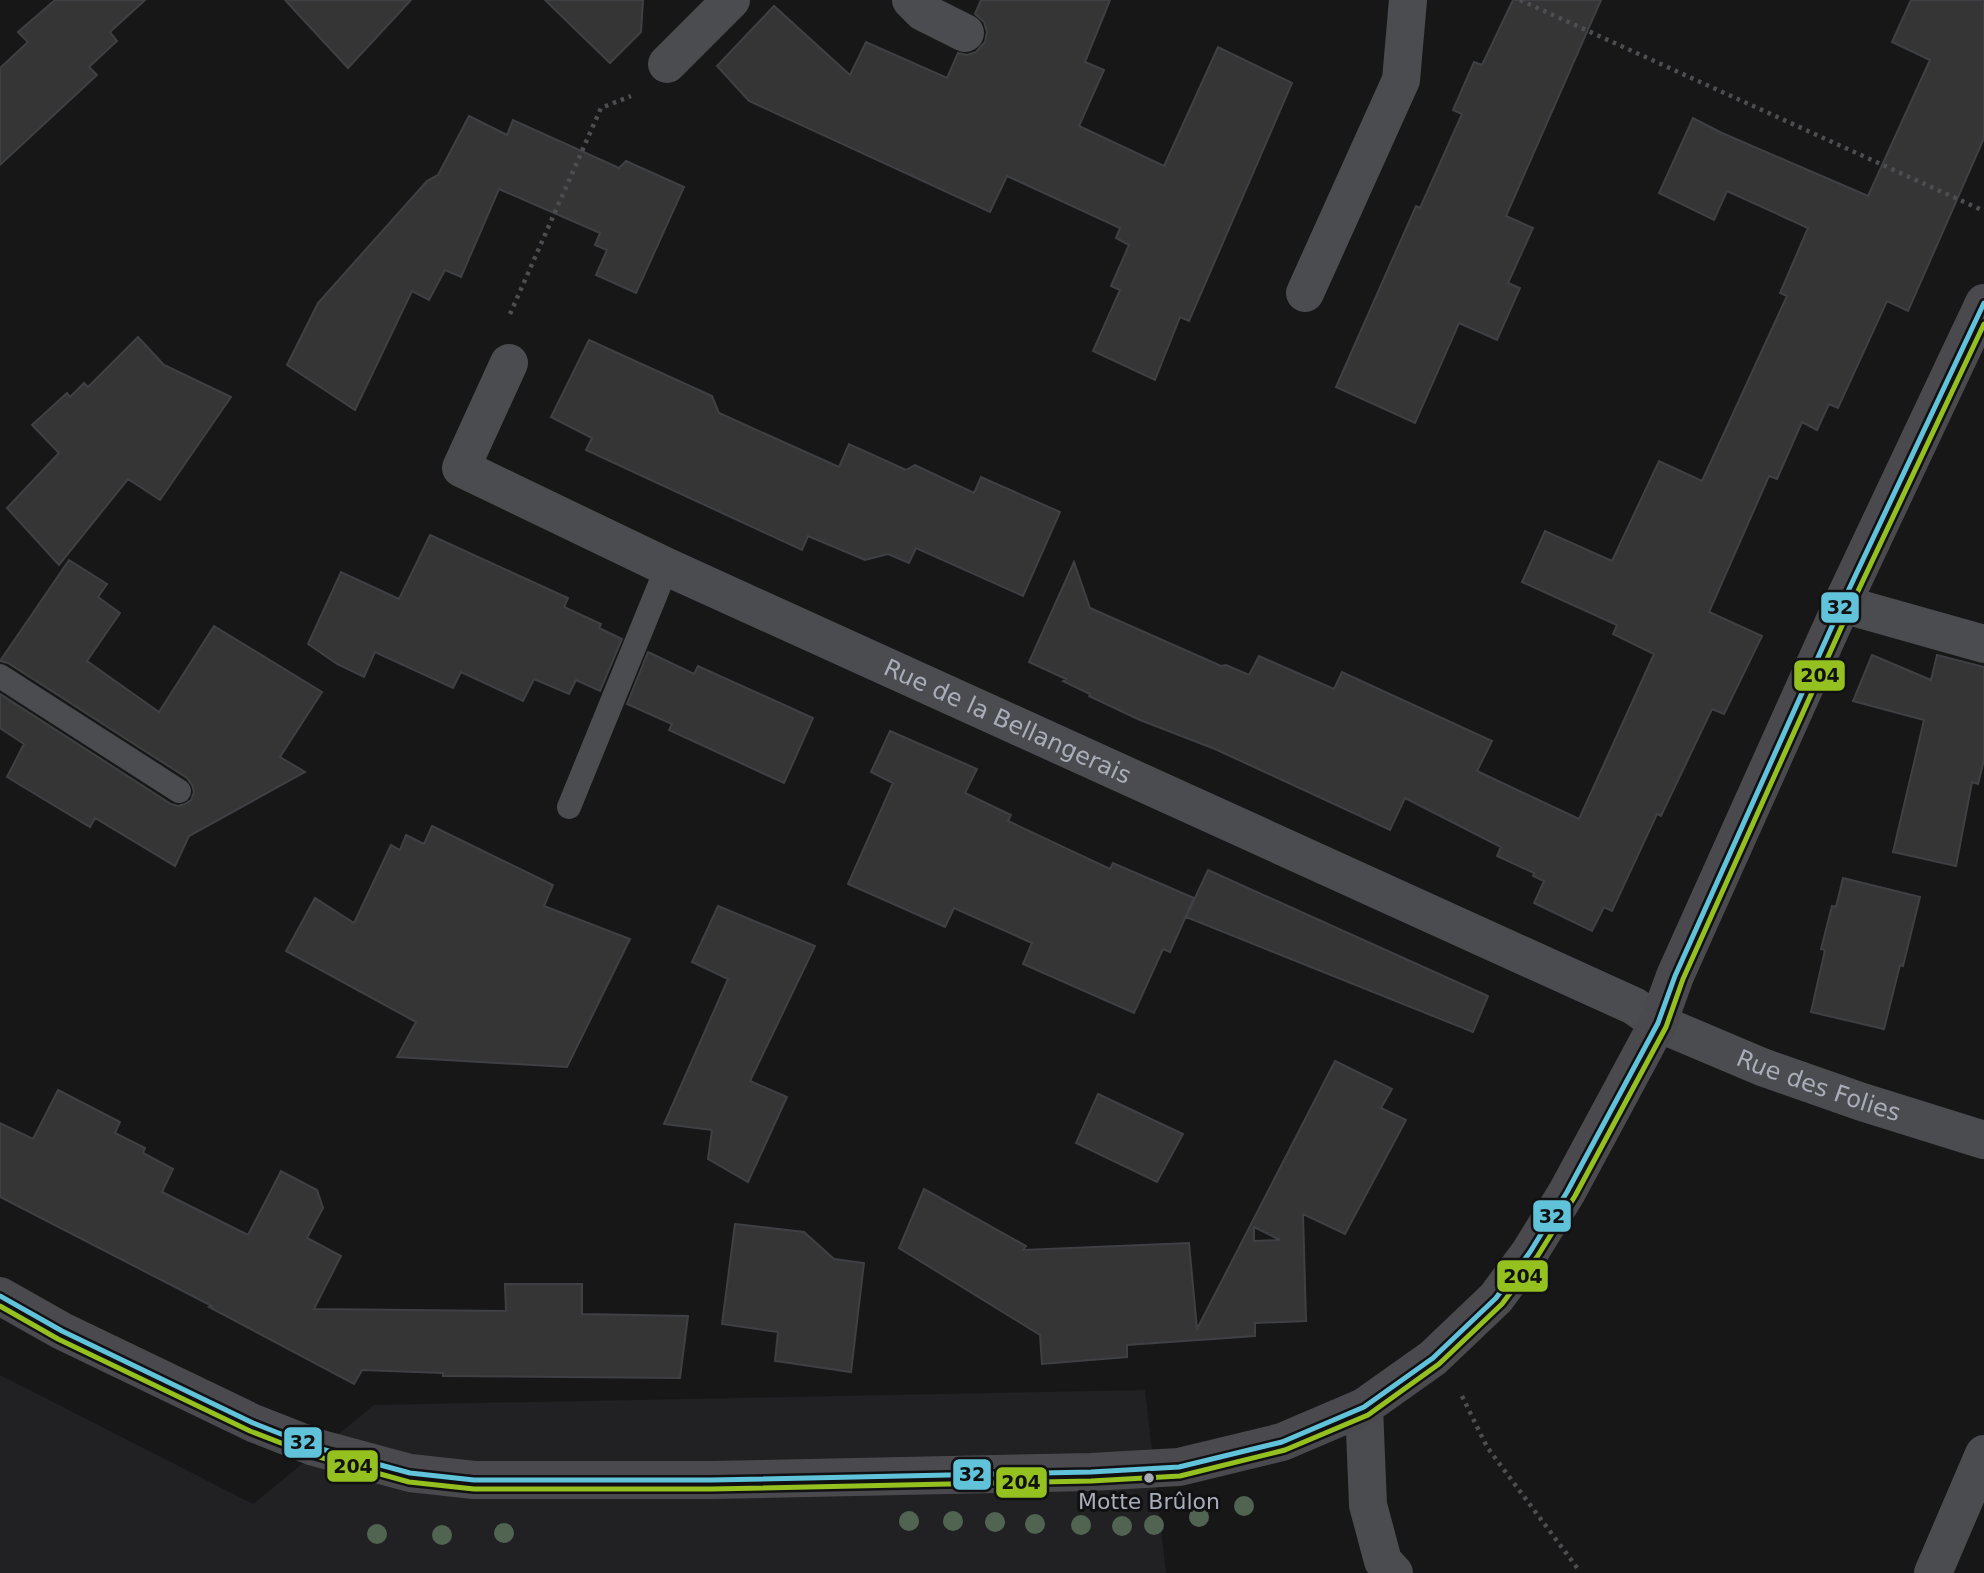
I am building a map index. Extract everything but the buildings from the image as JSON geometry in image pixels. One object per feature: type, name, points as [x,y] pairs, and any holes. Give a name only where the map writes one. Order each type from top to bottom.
[{"type":"street","points":[[667,64],[731,0]]},
{"type":"street","points":[[911,0],[923,12],[965,33]]},
{"type":"street","points":[[1305,293],[1401,80],[1408,0]]},
{"type":"street","points":[[0,1296],[62,1331],[205,1400],[314,1447],[410,1473],[474,1480],[711,1480],[1091,1472],[1179,1466],[1282,1442],[1364,1407],[1440,1351],[1496,1298],[1530,1252],[1567,1192],[1658,1023],[1675,976],[1843,604],[1974,347],[1984,303]]},
{"type":"street","name":"Rue de la Bellangerais","points":[[509,363],[461,468],[667,567],[1634,1006],[1658,1023]]},
{"type":"street","points":[[1843,604],[1984,643]]},
{"type":"street","name":"Rue des Folies","points":[[1658,1023],[1762,1067],[1984,1140]]},
{"type":"street","points":[[1364,1407],[1368,1505],[1383,1561],[1394,1573]]},
{"type":"street","points":[[1933,1573],[1984,1454]]},
{"type":"lane","points":[[569,807],[667,567]]},
{"type":"lane","points":[[0,676],[179,791]]},
{"type":"path","points":[[1520,0],[1984,211]]},
{"type":"path","points":[[509,363],[508,319],[601,108],[630,96],[642,78],[667,64]]},
{"type":"path","points":[[1440,1351],[1487,1447],[1578,1569]]},
{"type":"shaded area","points":[[0,1375],[253,1504],[374,1405],[1145,1390],[1166,1573],[0,1573]]},
{"type":"transit line","name":"32","points":[[0,1296],[62,1331],[253,1423],[314,1447],[410,1473],[474,1480],[711,1480],[1091,1472],[1179,1467],[1282,1442],[1364,1407],[1433,1358],[1496,1298],[1530,1252],[1567,1192],[1658,1023],[1675,976],[1842,604],[1984,303]]},
{"type":"transit line","name":"204","points":[[0,1306],[58,1339],[250,1431],[312,1455],[409,1482],[474,1489],[711,1489],[1091,1481],[1180,1476],[1285,1450],[1368,1415],[1439,1364],[1502,1304],[1537,1257],[1575,1196],[1666,1027],[1683,979],[1850,608],[1984,324]]},
{"type":"place","name":"Motte Brûlon","points":[[1149,1478]]}]
